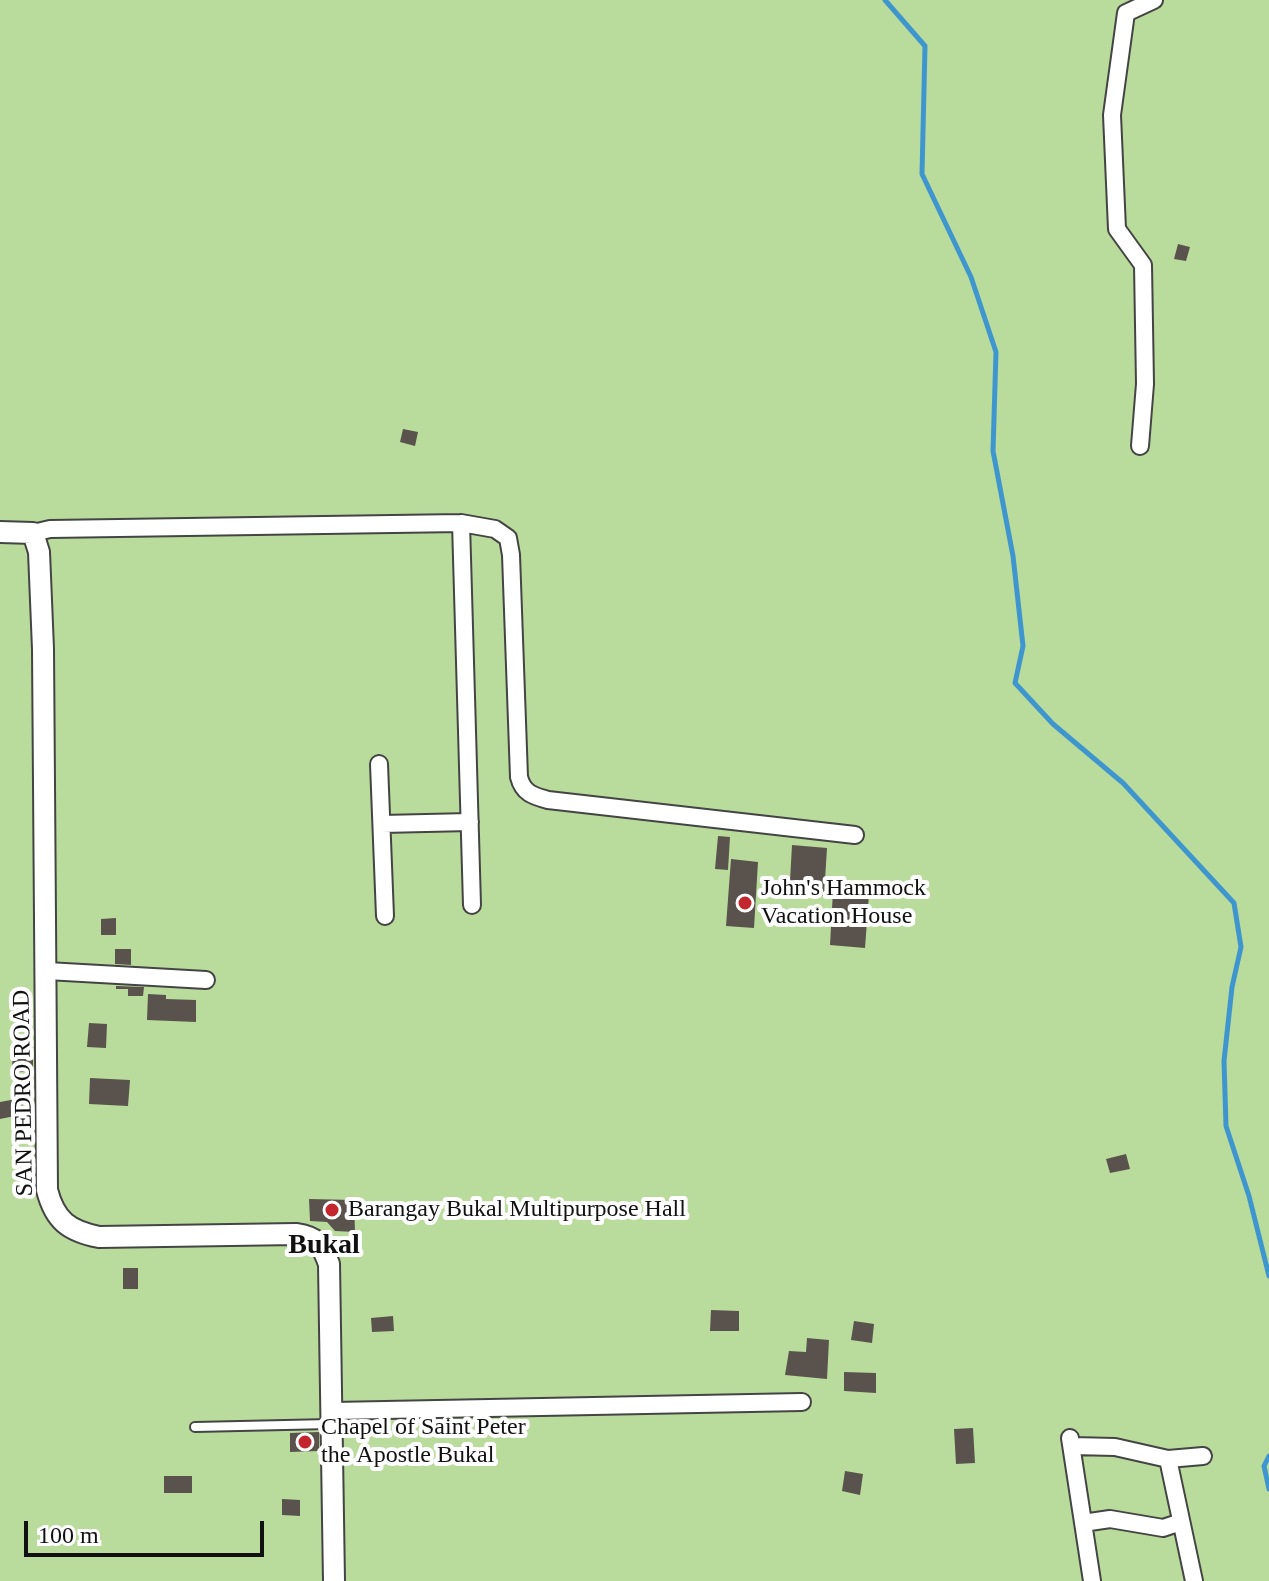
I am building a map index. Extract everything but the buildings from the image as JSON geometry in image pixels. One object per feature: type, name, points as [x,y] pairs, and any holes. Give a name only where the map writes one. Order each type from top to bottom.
[{"type":"street","points":[[1140,446],[1145,384],[1143,265],[1117,229],[1112,115],[1126,13],[1154,0]]},
{"type":"street","points":[[461,523],[472,905]]},
{"type":"street","points":[[0,532],[461,523],[495,529],[508,538],[511,555],[519,777],[521,786],[531,795],[548,800],[855,835]]},
{"type":"street","name":"SAN PEDRO ROAD","points":[[33,533],[39,552],[43,649],[47,1190],[50,1204],[63,1224],[77,1233],[99,1237],[296,1234],[312,1237],[322,1245],[329,1264],[334,1581]]},
{"type":"street","points":[[379,764],[385,916]]},
{"type":"street","points":[[382,824],[470,822]]},
{"type":"street","points":[[47,971],[206,980]]},
{"type":"street","points":[[332,1417],[802,1402]]},
{"type":"street","points":[[1092,1581],[1071,1442],[1115,1447],[1168,1459],[1203,1456]]},
{"type":"street","points":[[1168,1459],[1194,1581]]},
{"type":"street","points":[[1083,1523],[1110,1519],[1163,1528],[1181,1522]]},
{"type":"lane","points":[[195,1427],[332,1417]]},
{"type":"green space","points":[[0,0],[1269,0],[1269,1581],[0,1581]]},
{"type":"waterway","points":[[885,0],[925,46],[922,174],[971,277],[996,352],[993,451],[1013,556],[1023,646],[1015,683],[1053,724],[1123,783],[1234,903],[1241,947],[1232,987],[1224,1061],[1226,1126],[1249,1196],[1269,1276]]},
{"type":"waterway","points":[[1269,1456],[1264,1466],[1269,1489]]},
{"type":"place","name":"John's Hammock Vacation House","points":[[745,903]]},
{"type":"place","name":"Barangay Bukal Multipurpose Hall","points":[[332,1210]]},
{"type":"place","name":"Chapel of Saint Peter the Apostle Bukal","points":[[305,1442]]},
{"type":"district","name":"Bukal","points":[[324,1246]]}]
